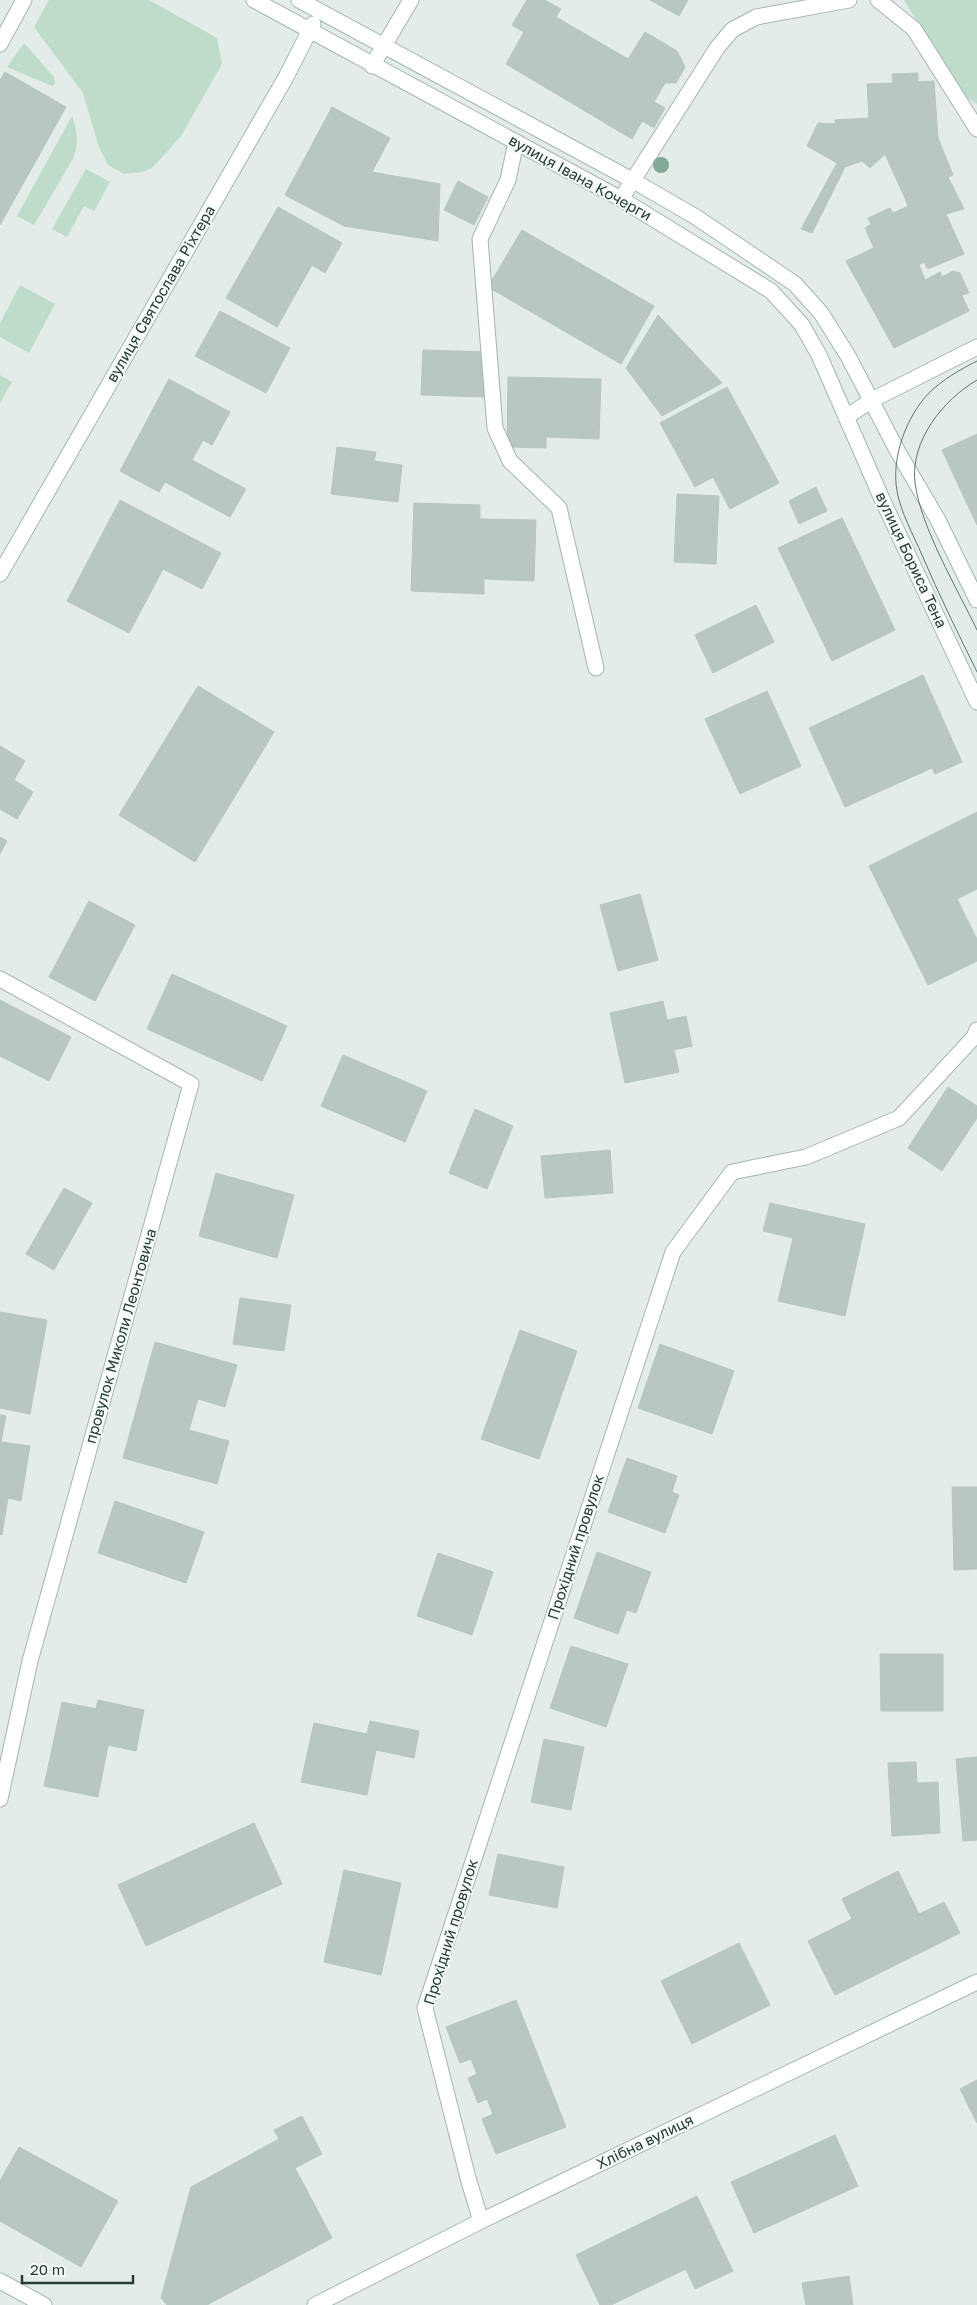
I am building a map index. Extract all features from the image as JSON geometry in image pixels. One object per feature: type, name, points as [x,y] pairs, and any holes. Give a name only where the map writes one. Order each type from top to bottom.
[{"type":"street","points":[[0,44],[24,0]]},
{"type":"street","name":"вулиця Івана Кочерги","points":[[254,0],[621,200],[771,291],[802,325],[819,354],[846,418]]},
{"type":"street","name":"вулиця Івана Кочерги","points":[[299,0],[632,180],[696,217],[795,284],[821,313],[872,400]]},
{"type":"street","points":[[372,66],[411,0]]},
{"type":"street","points":[[621,200],[716,48],[732,30],[756,17],[849,0]]},
{"type":"street","points":[[878,0],[914,29],[977,129]]},
{"type":"street","name":"вулиця Святослава Ріхтера","points":[[0,574],[286,77],[319,12]]},
{"type":"street","points":[[516,142],[508,180],[480,239],[494,428],[510,461],[559,508],[596,668]]},
{"type":"street","points":[[846,418],[872,400],[977,347]]},
{"type":"street","points":[[872,400],[898,452],[938,520],[977,600]]},
{"type":"street","name":"вулиця Бориса Тена","points":[[846,418],[977,702]]},
{"type":"street","name":"провулок Миколи Леонтовича","points":[[0,979],[191,1084],[30,1661],[0,1799]]},
{"type":"street","name":"Прохідний провулок","points":[[481,2221],[468,2178],[425,2008],[673,1252],[732,1172],[806,1157],[899,1118],[974,1036],[977,1030]]},
{"type":"street","name":"Хлібна вулиця","points":[[314,2305],[481,2221],[977,1982]]},
{"type":"street","points":[[0,2281],[44,2305]]},
{"type":"green space","points":[[49,0],[149,0],[217,38],[222,64],[181,136],[153,167],[143,172],[124,174],[108,165],[99,147],[83,93],[34,27]]},
{"type":"green space","points":[[904,0],[977,0],[977,104],[961,94]]},
{"type":"green space","points":[[24,43],[54,77],[55,84],[52,86],[7,67]]},
{"type":"green space","points":[[72,116],[77,136],[74,157],[34,225],[17,216]]},
{"type":"green space","points":[[86,169],[110,182],[94,211],[84,206],[67,237],[52,229]]},
{"type":"green space","points":[[20,285],[55,304],[29,353],[0,337],[0,323]]},
{"type":"green space","points":[[0,375],[12,382],[0,403]]},
{"type":"building","points":[[527,0],[545,0],[561,9],[556,17],[628,59],[645,32],[677,51],[685,67],[676,83],[665,83],[654,102],[665,108],[654,128],[642,121],[632,139],[506,64],[524,32],[512,25]]},
{"type":"building","points":[[650,0],[688,0],[679,16]]},
{"type":"building","points":[[5,72],[66,107],[0,225],[0,80]]},
{"type":"building","points":[[918,73],[918,82],[934,81],[938,138],[837,144],[835,120],[869,118],[867,84],[893,83],[892,74]]},
{"type":"building","points":[[332,107],[390,138],[372,172],[440,184],[438,241],[344,226],[285,195]]},
{"type":"building","points":[[818,123],[835,124],[837,144],[938,138],[953,175],[904,196],[885,154],[870,168],[862,161],[845,167],[812,233],[801,229],[837,163],[807,146]]},
{"type":"building","points":[[948,177],[964,209],[946,214],[964,254],[928,269],[924,262],[919,265],[925,280],[940,272],[942,277],[953,271],[960,273],[969,293],[962,295],[969,311],[894,348],[846,261],[874,248],[865,228],[871,224],[868,218],[890,208],[893,213],[908,206],[904,196]]},
{"type":"building","points":[[458,181],[488,197],[474,225],[444,210]]},
{"type":"building","points":[[278,207],[342,243],[325,273],[312,265],[277,327],[226,298]]},
{"type":"building","points":[[522,230],[654,306],[621,364],[488,287]]},
{"type":"building","points":[[220,311],[290,348],[266,393],[195,356]]},
{"type":"building","points":[[658,315],[722,383],[662,416],[626,368]]},
{"type":"building","points":[[423,350],[487,352],[485,397],[421,395]]},
{"type":"building","points":[[508,377],[601,379],[599,439],[546,437],[546,448],[507,447]]},
{"type":"building","points":[[169,379],[230,412],[212,445],[203,440],[192,460],[246,489],[230,517],[165,482],[159,492],[120,471]]},
{"type":"building","points":[[727,387],[779,483],[730,509],[713,477],[695,487],[660,423]]},
{"type":"building","points":[[977,434],[977,525],[942,450]]},
{"type":"building","points":[[337,447],[376,452],[374,461],[402,465],[398,502],[331,494]]},
{"type":"building","points":[[816,487],[827,511],[799,524],[789,501]]},
{"type":"building","points":[[677,494],[719,496],[716,564],[674,562]]},
{"type":"building","points":[[120,500],[221,553],[202,589],[163,569],[129,633],[67,601]]},
{"type":"building","points":[[414,503],[480,505],[480,519],[536,520],[534,581],[484,579],[484,594],[411,591]]},
{"type":"building","points":[[842,518],[895,630],[832,661],[778,548]]},
{"type":"building","points":[[756,605],[774,642],[713,673],[695,635]]},
{"type":"building","points":[[923,675],[962,762],[935,774],[932,768],[845,807],[809,728]]},
{"type":"building","points":[[198,686],[274,732],[195,862],[119,815]]},
{"type":"building","points":[[767,691],[801,766],[740,794],[705,719]]},
{"type":"building","points":[[0,746],[25,761],[14,780],[33,792],[17,819],[0,809]]},
{"type":"building","points":[[977,812],[977,889],[957,899],[977,939],[977,961],[928,985],[869,866]]},
{"type":"building","points":[[0,837],[7,841],[0,854]]},
{"type":"building","points":[[640,894],[658,960],[618,971],[600,905]]},
{"type":"building","points":[[89,901],[135,925],[95,1001],[49,977]]},
{"type":"building","points":[[172,974],[287,1026],[262,1081],[147,1029]]},
{"type":"building","points":[[0,1000],[71,1037],[49,1081],[0,1056]]},
{"type":"building","points":[[663,1001],[667,1020],[686,1016],[692,1046],[674,1050],[679,1072],[625,1083],[610,1013]]},
{"type":"building","points":[[343,1055],[427,1091],[405,1142],[321,1106]]},
{"type":"building","points":[[948,1087],[977,1106],[977,1118],[942,1171],[908,1148]]},
{"type":"building","points":[[475,1109],[513,1126],[487,1189],[449,1173]]},
{"type":"building","points":[[610,1150],[613,1193],[545,1198],[541,1156]]},
{"type":"building","points":[[216,1173],[294,1195],[277,1258],[199,1236]]},
{"type":"building","points":[[64,1188],[92,1203],[54,1270],[26,1254]]},
{"type":"building","points":[[770,1203],[865,1224],[845,1316],[778,1301],[793,1238],[763,1231]]},
{"type":"building","points":[[240,1298],[291,1305],[284,1351],[233,1344]]},
{"type":"building","points":[[0,1312],[47,1320],[30,1414],[0,1408]]},
{"type":"building","points":[[520,1330],[577,1351],[539,1459],[481,1439]]},
{"type":"building","points":[[155,1342],[237,1365],[225,1407],[198,1399],[189,1430],[229,1441],[217,1484],[123,1458]]},
{"type":"building","points":[[660,1344],[734,1371],[712,1434],[638,1408]]},
{"type":"building","points":[[0,1415],[6,1416],[1,1442],[30,1446],[21,1501],[8,1498],[2,1535],[0,1534]]},
{"type":"building","points":[[627,1458],[677,1476],[672,1492],[679,1495],[665,1533],[608,1512]]},
{"type":"building","points":[[952,1487],[977,1487],[977,1569],[954,1570]]},
{"type":"building","points":[[115,1501],[204,1532],[186,1583],[98,1553]]},
{"type":"building","points":[[597,1552],[651,1572],[636,1613],[627,1610],[618,1634],[574,1618]]},
{"type":"building","points":[[438,1553],[493,1572],[472,1635],[417,1616]]},
{"type":"building","points":[[571,1646],[628,1664],[606,1727],[550,1708]]},
{"type":"building","points":[[880,1654],[943,1654],[943,1711],[881,1711]]},
{"type":"building","points":[[98,1700],[144,1710],[136,1751],[108,1745],[98,1797],[44,1786],[62,1702],[96,1709]]},
{"type":"building","points":[[370,1721],[419,1731],[414,1758],[376,1750],[367,1795],[301,1782],[314,1723],[367,1734]]},
{"type":"building","points":[[544,1739],[584,1747],[571,1810],[531,1802]]},
{"type":"building","points":[[977,1757],[977,1840],[963,1841],[956,1759]]},
{"type":"building","points":[[916,1762],[917,1783],[938,1782],[940,1833],[892,1836],[888,1763]]},
{"type":"building","points":[[254,1823],[282,1884],[146,1946],[118,1885]]},
{"type":"building","points":[[498,1854],[564,1867],[557,1908],[489,1895]]},
{"type":"building","points":[[344,1870],[401,1883],[381,1975],[324,1962]]},
{"type":"building","points":[[898,1871],[919,1914],[944,1902],[960,1933],[835,1995],[808,1941],[852,1919],[842,1899]]},
{"type":"building","points":[[739,1943],[770,2005],[692,2044],[661,1981]]},
{"type":"building","points":[[516,2000],[566,2127],[496,2154],[482,2119],[493,2114],[487,2099],[478,2103],[468,2078],[477,2074],[471,2059],[460,2063],[446,2027]]},
{"type":"building","points":[[977,2080],[977,2123],[960,2089]]},
{"type":"building","points":[[302,2116],[322,2154],[295,2168],[332,2238],[207,2305],[167,2305],[161,2298],[191,2187],[279,2139],[274,2130]]},
{"type":"building","points":[[835,2135],[858,2186],[754,2233],[731,2182]]},
{"type":"building","points":[[19,2147],[118,2201],[81,2267],[0,2221],[0,2181]]},
{"type":"building","points":[[697,2196],[733,2271],[695,2289],[686,2269],[611,2305],[600,2305],[576,2255]]},
{"type":"building","points":[[849,2276],[853,2305],[806,2305],[802,2283]]},
{"type":"tram line","points":[[977,361],[958,371],[940,384],[921,403],[907,426],[898,452],[896,465],[897,491],[901,507],[977,672]]},
{"type":"tram line","points":[[977,380],[952,399],[931,423],[923,437],[915,467],[915,483],[924,519],[977,630]]}]
